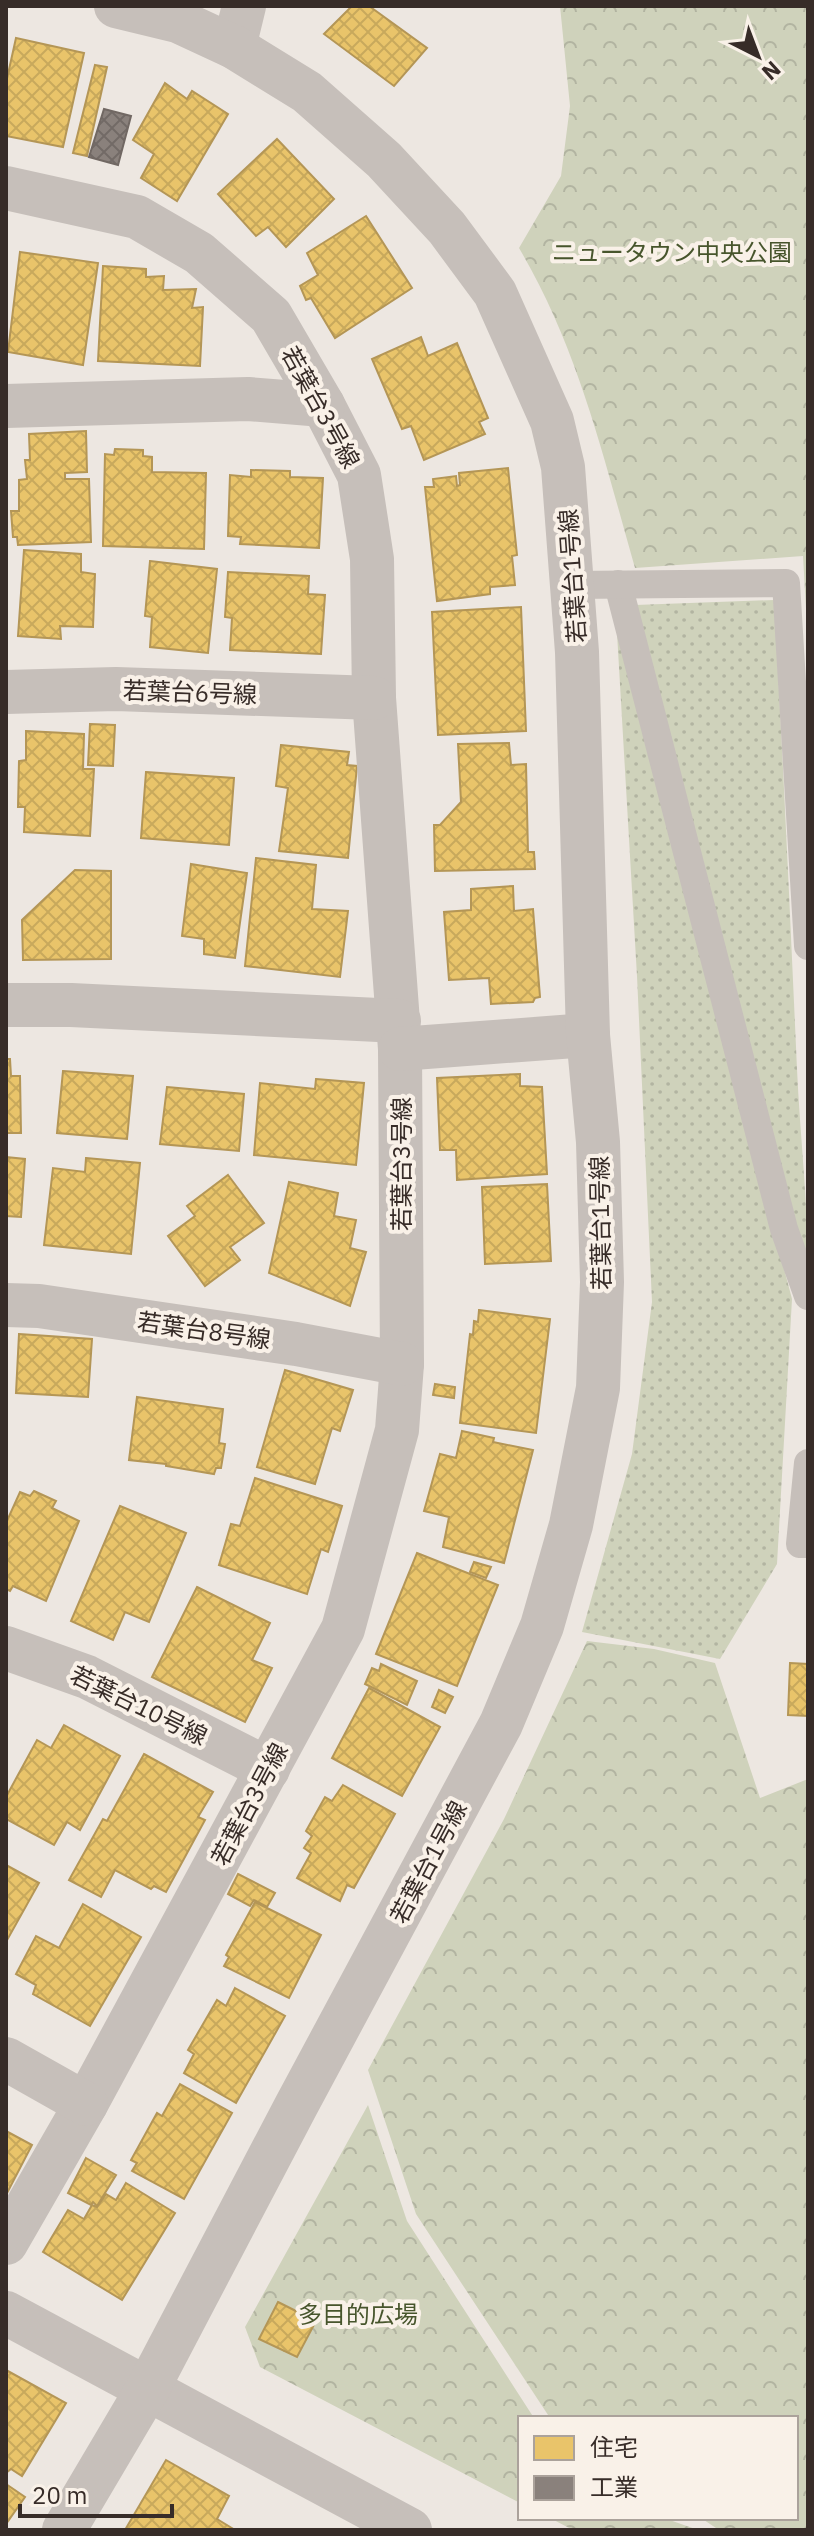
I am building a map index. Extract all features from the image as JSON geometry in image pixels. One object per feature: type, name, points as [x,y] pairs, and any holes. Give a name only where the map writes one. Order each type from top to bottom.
[{"type":"street","name":"若葉台1号線","points":[[64,2530],[148,2388],[501,1724],[542,1626],[571,1525],[598,1388],[602,1282],[598,1142],[588,1035],[577,652],[563,467],[552,421],[495,293],[447,228],[384,160],[239,27],[178,21],[116,6]]},
{"type":"street","name":"若葉台3号線","points":[[6,188],[137,217],[199,253],[271,316],[359,475],[372,559],[374,698],[400,1035],[402,1364],[397,1430],[343,1629],[86,2104],[6,2243]]},
{"type":"street","points":[[6,406],[248,399],[323,405]]},
{"type":"street","name":"若葉台6号線","points":[[6,692],[116,689],[374,698]]},
{"type":"street","points":[[6,1005],[86,1006],[400,1035],[588,1035]]},
{"type":"street","name":"若葉台8号線","points":[[6,1305],[39,1306],[296,1344],[402,1364]]},
{"type":"street","name":"若葉台10号線","points":[[6,1648],[87,1677],[268,1769]]},
{"type":"street","points":[[6,2059],[86,2104]]},
{"type":"street","points":[[6,2313],[410,2530]]},
{"type":"lane","points":[[572,585],[786,583],[808,946]]},
{"type":"lane","points":[[618,584],[784,1229],[808,1296]]},
{"type":"lane","points":[[808,1463],[800,1544],[808,1544]]},
{"type":"green space","name":"ニュータウン中央公園","points":[[560,6],[808,6],[808,644],[803,556],[635,568],[574,365],[540,286],[519,248],[561,176],[570,106]]},
{"type":"green space","points":[[774,600],[807,1219],[808,1269],[635,605]]},
{"type":"green space","points":[[617,633],[792,1299],[777,1564],[720,1659],[582,1632],[632,1454],[652,1302]]},
{"type":"green space","points":[[587,1641],[654,1649],[715,1663],[760,1798],[808,1779],[808,2530],[719,2530],[704,2520],[798,2520],[798,2416],[549,2416],[416,2214],[368,2070],[504,1819]]},
{"type":"green space","name":"多目的広場","points":[[368,2105],[407,2221],[533,2416],[518,2416],[518,2502],[260,2367],[245,2327]]},
{"type":"green space","points":[[554,2520],[670,2520],[698,2530],[573,2530]]},
{"type":"building: 住宅","points":[[352,6],[369,6],[427,48],[394,86],[324,34]]},
{"type":"building: 住宅","points":[[16,38],[84,53],[63,147],[6,136],[6,83]]},
{"type":"building: 住宅","points":[[95,65],[107,67],[87,156],[73,153]]},
{"type":"building: 住宅","points":[[165,83],[187,99],[192,91],[228,114],[177,201],[141,178],[154,154],[133,140]]},
{"type":"building: 住宅","points":[[277,139],[334,199],[286,247],[268,227],[256,236],[218,194]]},
{"type":"building: 住宅","points":[[366,216],[412,288],[335,338],[311,298],[306,300],[300,286],[318,275],[307,253]]},
{"type":"building: 住宅","points":[[20,252],[98,263],[83,365],[8,352]]},
{"type":"building: 住宅","points":[[103,266],[146,269],[146,277],[164,276],[163,290],[196,289],[192,308],[203,307],[200,366],[98,361]]},
{"type":"building: 住宅","points":[[421,337],[428,356],[457,343],[488,418],[479,422],[485,434],[424,460],[411,426],[402,429],[372,359]]},
{"type":"building: 住宅","points":[[86,431],[87,472],[65,473],[65,479],[89,479],[91,542],[18,545],[17,537],[13,537],[11,511],[19,511],[19,480],[27,479],[25,460],[30,460],[29,434]]},
{"type":"building: 住宅","points":[[115,449],[143,450],[143,456],[152,457],[152,472],[206,473],[204,549],[103,546],[105,454],[114,455]]},
{"type":"building: 住宅","points":[[508,468],[517,555],[512,556],[515,585],[490,587],[490,594],[437,601],[425,487],[434,487],[433,479],[456,476],[457,486],[460,485],[459,473]]},
{"type":"building: 住宅","points":[[251,470],[290,471],[290,477],[323,478],[319,548],[240,544],[241,537],[228,536],[230,475],[251,477]]},
{"type":"building: 住宅","points":[[24,550],[81,554],[81,572],[95,574],[93,627],[60,626],[61,639],[18,636]]},
{"type":"building: 住宅","points":[[150,561],[217,569],[208,653],[150,647],[152,617],[145,616]]},
{"type":"building: 住宅","points":[[228,572],[309,576],[308,594],[325,595],[321,654],[230,650],[232,618],[225,617]]},
{"type":"building: 住宅","points":[[521,607],[526,731],[438,735],[432,612]]},
{"type":"building: 住宅","points":[[90,724],[115,725],[113,766],[88,765]]},
{"type":"building: 住宅","points":[[26,731],[84,734],[83,769],[94,769],[90,836],[24,832],[25,807],[18,807],[19,761],[26,760]]},
{"type":"building: 住宅","points":[[509,743],[511,765],[526,764],[528,852],[534,852],[535,869],[435,871],[434,825],[440,825],[461,802],[458,744]]},
{"type":"building: 住宅","points":[[281,745],[349,752],[347,765],[357,766],[348,858],[279,851],[288,788],[276,786]]},
{"type":"building: 住宅","points":[[146,772],[234,778],[229,845],[141,838]]},
{"type":"building: 住宅","points":[[256,858],[316,865],[312,909],[348,911],[340,977],[245,966]]},
{"type":"building: 住宅","points":[[191,864],[247,873],[235,958],[204,954],[204,939],[182,936]]},
{"type":"building: 住宅","points":[[75,870],[111,871],[111,959],[23,960],[22,920]]},
{"type":"building: 住宅","points":[[513,886],[514,911],[533,909],[540,997],[533,1002],[491,1004],[489,978],[449,980],[444,912],[471,910],[471,889]]},
{"type":"building: 住宅","points":[[6,1059],[10,1059],[11,1076],[20,1076],[21,1133],[6,1133]]},
{"type":"building: 住宅","points":[[63,1071],[133,1076],[127,1139],[57,1133]]},
{"type":"building: 住宅","points":[[520,1074],[520,1086],[542,1087],[547,1174],[457,1180],[456,1150],[440,1150],[437,1078]]},
{"type":"building: 住宅","points":[[316,1079],[364,1083],[356,1165],[254,1155],[260,1083],[315,1089]]},
{"type":"building: 住宅","points":[[167,1087],[244,1094],[239,1151],[160,1144]]},
{"type":"building: 住宅","points":[[6,1157],[25,1159],[21,1217],[6,1216]]},
{"type":"building: 住宅","points":[[86,1158],[140,1163],[131,1254],[44,1245],[53,1168],[85,1172]]},
{"type":"building: 住宅","points":[[228,1175],[264,1223],[230,1247],[240,1260],[205,1286],[168,1236],[195,1216],[187,1206]]},
{"type":"building: 住宅","points":[[289,1182],[338,1193],[334,1216],[356,1220],[350,1248],[366,1252],[350,1306],[269,1273]]},
{"type":"building: 住宅","points":[[547,1184],[551,1261],[485,1264],[482,1187]]},
{"type":"building: 住宅","points":[[479,1310],[550,1319],[536,1433],[460,1423],[470,1334],[473,1335],[474,1321],[478,1322]]},
{"type":"building: 住宅","points":[[19,1334],[92,1339],[88,1397],[16,1393]]},
{"type":"building: 住宅","points":[[285,1370],[353,1390],[340,1431],[332,1428],[315,1484],[257,1467]]},
{"type":"building: 住宅","points":[[435,1384],[455,1387],[454,1398],[433,1395]]},
{"type":"building: 住宅","points":[[137,1397],[223,1409],[219,1443],[225,1444],[221,1468],[216,1468],[214,1474],[129,1460]]},
{"type":"building: 住宅","points":[[462,1431],[494,1438],[493,1442],[533,1450],[504,1563],[443,1547],[449,1517],[424,1511],[440,1454],[456,1458]]},
{"type":"building: 住宅","points":[[255,1478],[342,1506],[328,1552],[321,1549],[307,1594],[219,1565],[231,1524],[240,1526]]},
{"type":"building: 住宅","points":[[34,1491],[56,1501],[52,1508],[79,1521],[46,1601],[13,1586],[10,1591],[6,1589],[6,1523],[20,1492],[30,1496]]},
{"type":"building: 住宅","points":[[120,1506],[186,1533],[149,1622],[125,1612],[113,1640],[71,1621]]},
{"type":"building: 住宅","points":[[417,1553],[498,1585],[457,1686],[376,1654]]},
{"type":"building: 住宅","points":[[474,1562],[491,1567],[486,1578],[470,1572]]},
{"type":"building: 住宅","points":[[197,1587],[270,1623],[252,1660],[272,1668],[245,1722],[152,1677]]},
{"type":"building: 住宅","points":[[790,1663],[808,1664],[808,1716],[788,1715]]},
{"type":"building: 住宅","points":[[381,1664],[417,1681],[407,1705],[365,1684],[372,1668],[379,1671]]},
{"type":"building: 住宅","points":[[369,1688],[440,1727],[402,1796],[332,1758]]},
{"type":"building: 住宅","points":[[439,1690],[453,1697],[445,1713],[432,1707]]},
{"type":"building: 住宅","points":[[64,1725],[120,1756],[80,1830],[67,1822],[54,1845],[6,1819],[6,1797],[37,1740],[51,1748]]},
{"type":"building: 住宅","points":[[144,1754],[213,1792],[198,1817],[205,1820],[166,1892],[154,1886],[151,1889],[115,1870],[101,1897],[69,1880],[103,1819],[107,1821]]},
{"type":"building: 住宅","points":[[343,1785],[395,1814],[354,1888],[347,1885],[340,1901],[297,1878],[311,1853],[304,1848],[312,1836],[306,1831],[325,1797],[332,1801]]},
{"type":"building: 住宅","points":[[6,1865],[39,1883],[6,1942]]},
{"type":"building: 住宅","points":[[238,1874],[275,1893],[267,1907],[254,1900],[250,1906],[228,1894]]},
{"type":"building: 住宅","points":[[255,1902],[321,1935],[289,1998],[224,1966],[229,1957],[226,1955]]},
{"type":"building: 住宅","points":[[83,1904],[141,1937],[90,2026],[33,1994],[36,1985],[16,1974],[36,1936],[59,1948]]},
{"type":"building: 住宅","points":[[235,1988],[285,2016],[236,2103],[184,2073],[194,2054],[188,2050],[217,2000],[226,2006]]},
{"type":"building: 住宅","points":[[180,2084],[232,2113],[184,2199],[132,2171],[137,2163],[131,2160],[157,2113],[162,2116]]},
{"type":"building: 住宅","points":[[6,2131],[32,2145],[6,2195]]},
{"type":"building: 住宅","points":[[86,2158],[116,2175],[97,2206],[68,2193]]},
{"type":"building: 住宅","points":[[126,2183],[175,2213],[122,2300],[43,2252],[68,2210],[84,2219],[92,2205],[97,2207],[106,2194],[116,2200]]},
{"type":"building: 住宅","points":[[278,2302],[316,2321],[297,2357],[259,2339]]},
{"type":"building: 住宅","points":[[6,2370],[66,2403],[22,2476],[11,2469],[6,2473]]},
{"type":"building: 住宅","points":[[166,2460],[229,2496],[217,2519],[235,2530],[125,2530]]},
{"type":"building: 住宅","points":[[6,2484],[25,2497],[6,2524]]},
{"type":"building: 工業","points":[[104,109],[131,116],[118,165],[89,157]]}]
